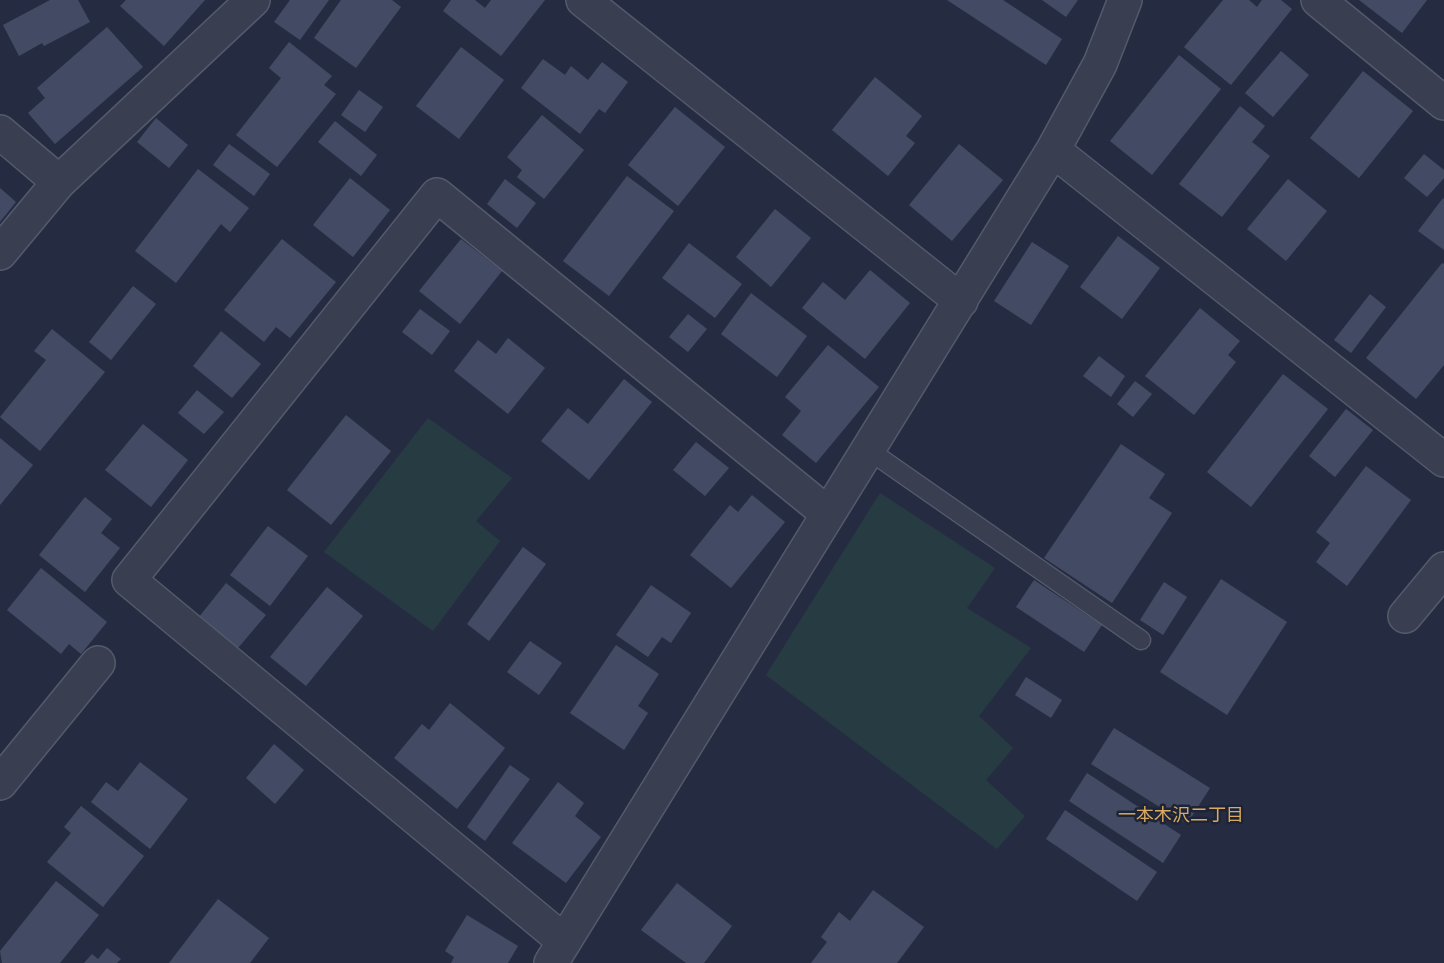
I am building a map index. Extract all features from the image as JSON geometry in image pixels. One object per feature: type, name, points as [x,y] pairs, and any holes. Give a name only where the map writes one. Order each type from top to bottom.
[{"type":"street","points":[[0,253],[59,182],[253,0]]},
{"type":"street","points":[[583,0],[961,301]]},
{"type":"street","points":[[827,513],[437,195],[129,580],[557,952],[1053,150],[1101,64],[1125,0]]},
{"type":"street","points":[[1318,0],[1444,103]]},
{"type":"street","points":[[0,132],[59,182]]},
{"type":"street","points":[[1053,150],[1444,460]]},
{"type":"street","points":[[1405,616],[1444,569]]},
{"type":"street","points":[[0,783],[98,663]]},
{"type":"lane","points":[[867,449],[1141,640]]},
{"type":"shaded area","points":[[428,418],[512,478],[476,521],[500,541],[433,631],[324,552]]},
{"type":"shaded area","points":[[880,493],[995,568],[967,608],[1031,648],[979,716],[1013,748],[986,780],[1025,816],[997,849],[766,675]]},
{"type":"building","points":[[50,0],[78,0],[90,22],[19,56],[3,25]]},
{"type":"building","points":[[126,0],[205,0],[164,46],[120,6]]},
{"type":"building","points":[[290,0],[329,0],[300,40],[274,22]]},
{"type":"building","points":[[341,0],[392,0],[401,7],[356,68],[314,38]]},
{"type":"building","points":[[451,0],[475,0],[485,8],[491,0],[545,0],[501,56],[443,11]]},
{"type":"building","points":[[947,0],[1003,0],[1062,39],[1046,65]]},
{"type":"building","points":[[1042,0],[1078,0],[1066,17]]},
{"type":"building","points":[[1223,0],[1249,0],[1257,7],[1262,0],[1281,0],[1292,9],[1231,85],[1184,47]]},
{"type":"building","points":[[1359,0],[1427,0],[1402,33]]},
{"type":"building","points":[[107,27],[143,67],[55,144],[28,113],[45,98],[37,88]]},
{"type":"building","points":[[289,42],[332,76],[324,85],[336,94],[277,167],[236,135],[281,78],[269,68]]},
{"type":"building","points":[[461,47],[504,80],[459,139],[416,106]]},
{"type":"building","points":[[1281,51],[1309,75],[1273,117],[1245,93]]},
{"type":"building","points":[[1179,55],[1221,89],[1152,175],[1110,141]]},
{"type":"building","points":[[543,59],[565,75],[571,66],[588,80],[602,62],[628,82],[605,113],[599,109],[580,134],[521,88]]},
{"type":"building","points":[[1363,71],[1413,111],[1359,178],[1310,138]]},
{"type":"building","points":[[875,77],[922,116],[906,136],[915,143],[888,176],[832,130]]},
{"type":"building","points":[[359,90],[383,107],[365,132],[341,115]]},
{"type":"building","points":[[1240,106],[1265,126],[1252,142],[1270,156],[1222,217],[1179,184]]},
{"type":"building","points":[[675,107],[725,147],[678,206],[628,165]]},
{"type":"building","points":[[542,115],[584,150],[544,199],[517,177],[522,170],[507,157]]},
{"type":"building","points":[[156,118],[188,145],[169,168],[137,142]]},
{"type":"building","points":[[335,121],[377,155],[361,176],[318,142]]},
{"type":"building","points":[[229,144],[270,174],[254,196],[213,165]]},
{"type":"building","points":[[959,144],[1003,180],[952,241],[909,205]]},
{"type":"building","points":[[1424,154],[1444,170],[1444,178],[1427,197],[1404,178]]},
{"type":"building","points":[[198,169],[249,208],[230,232],[221,224],[176,283],[135,251]]},
{"type":"building","points":[[627,176],[674,211],[609,296],[563,261]]},
{"type":"building","points":[[350,178],[390,210],[353,257],[313,225]]},
{"type":"building","points":[[505,179],[536,203],[517,228],[487,204]]},
{"type":"building","points":[[1288,179],[1327,211],[1286,261],[1247,229]]},
{"type":"building","points":[[0,188],[16,202],[0,222]]},
{"type":"building","points":[[1444,199],[1444,250],[1418,231]]},
{"type":"building","points":[[775,209],[811,238],[771,287],[736,257]]},
{"type":"building","points":[[1118,236],[1160,268],[1122,319],[1080,287]]},
{"type":"building","points":[[282,239],[336,282],[290,338],[276,327],[264,342],[224,310]]},
{"type":"building","points":[[461,239],[502,271],[460,324],[419,291]]},
{"type":"building","points":[[1032,242],[1069,266],[1031,325],[994,301]]},
{"type":"building","points":[[689,243],[742,284],[715,318],[662,278]]},
{"type":"building","points":[[1442,263],[1444,264],[1444,365],[1416,399],[1366,358]]},
{"type":"building","points":[[870,270],[910,303],[865,359],[802,308],[823,282],[845,300]]},
{"type":"building","points":[[133,286],[156,304],[111,360],[89,342]]},
{"type":"building","points":[[751,293],[807,336],[777,377],[721,334]]},
{"type":"building","points":[[1370,294],[1386,307],[1351,353],[1334,340]]},
{"type":"building","points":[[1200,308],[1240,341],[1228,355],[1236,362],[1194,415],[1145,376]]},
{"type":"building","points":[[420,309],[450,331],[432,355],[402,332]]},
{"type":"building","points":[[688,314],[707,329],[688,352],[669,337]]},
{"type":"building","points":[[52,329],[105,372],[40,451],[0,417],[46,360],[34,351]]},
{"type":"building","points":[[221,331],[261,364],[232,398],[193,366]]},
{"type":"building","points":[[508,338],[545,368],[508,414],[454,371],[478,340],[496,354]]},
{"type":"building","points":[[828,345],[879,387],[816,463],[782,435],[801,411],[785,397]]},
{"type":"building","points":[[1099,356],[1125,376],[1111,397],[1083,376]]},
{"type":"building","points":[[1283,374],[1328,409],[1251,507],[1207,472]]},
{"type":"building","points":[[624,379],[652,402],[589,480],[541,441],[568,408],[588,424]]},
{"type":"building","points":[[1135,381],[1152,394],[1133,417],[1117,404]]},
{"type":"building","points":[[197,390],[224,412],[204,434],[178,413]]},
{"type":"building","points":[[1346,409],[1373,430],[1335,477],[1309,456]]},
{"type":"building","points":[[346,415],[391,451],[331,525],[287,490]]},
{"type":"building","points":[[143,424],[188,460],[151,507],[105,470]]},
{"type":"building","points":[[0,438],[33,465],[0,505]]},
{"type":"building","points":[[696,442],[729,468],[705,496],[673,470]]},
{"type":"building","points":[[1121,444],[1165,474],[1149,498],[1172,513],[1112,603],[1044,558]]},
{"type":"building","points":[[1366,466],[1411,500],[1347,586],[1316,562],[1330,543],[1316,532]]},
{"type":"building","points":[[752,495],[785,522],[731,588],[690,555],[730,505],[738,512]]},
{"type":"building","points":[[85,497],[112,519],[101,533],[120,548],[85,592],[39,555]]},
{"type":"building","points":[[268,526],[308,556],[270,606],[230,575]]},
{"type":"building","points":[[523,547],[546,564],[489,641],[467,624]]},
{"type":"building","points":[[41,568],[107,622],[81,654],[69,644],[61,654],[7,610]]},
{"type":"building","points":[[1221,579],[1287,622],[1227,715],[1160,672]]},
{"type":"building","points":[[1034,580],[1102,625],[1084,652],[1016,607]]},
{"type":"building","points":[[1164,582],[1187,597],[1163,635],[1140,620]]},
{"type":"building","points":[[226,583],[266,615],[238,648],[199,617]]},
{"type":"building","points":[[651,585],[691,613],[671,643],[662,637],[648,657],[616,635]]},
{"type":"building","points":[[327,587],[363,616],[306,686],[270,657]]},
{"type":"building","points":[[530,641],[562,663],[539,695],[507,672]]},
{"type":"building","points":[[616,645],[659,674],[638,706],[648,713],[624,750],[570,713]]},
{"type":"building","points":[[1026,677],[1062,700],[1051,718],[1015,695]]},
{"type":"building","points":[[450,703],[505,748],[457,809],[394,758],[422,724],[429,730]]},
{"type":"building","points":[[1114,728],[1210,788],[1187,824],[1091,764]]},
{"type":"building","points":[[274,744],[304,770],[275,804],[246,778]]},
{"type":"building","points":[[140,762],[188,799],[150,849],[91,802],[106,782],[118,791]]},
{"type":"building","points":[[510,765],[530,779],[485,841],[467,827]]},
{"type":"building","points":[[1087,773],[1181,835],[1163,863],[1069,801]]},
{"type":"building","points":[[558,782],[584,803],[575,816],[601,837],[566,883],[512,843]]},
{"type":"building","points":[[81,806],[144,856],[103,907],[47,862],[71,833],[64,827]]},
{"type":"building","points":[[1065,810],[1157,872],[1137,901],[1046,839]]},
{"type":"building","points":[[56,881],[99,915],[60,963],[2,963],[0,951]]},
{"type":"building","points":[[677,883],[732,926],[704,963],[686,963],[641,930]]},
{"type":"building","points":[[873,890],[924,927],[897,963],[811,963],[827,942],[821,937],[839,912],[850,921]]},
{"type":"building","points":[[218,899],[269,938],[250,963],[169,963]]},
{"type":"building","points":[[467,915],[518,946],[508,963],[451,963],[454,957],[445,951]]},
{"type":"building","points":[[107,948],[121,959],[117,963],[84,963],[92,954],[98,959]]},
{"type":"district","name":"一本木沢二丁目","points":[[1181,816]]}]
